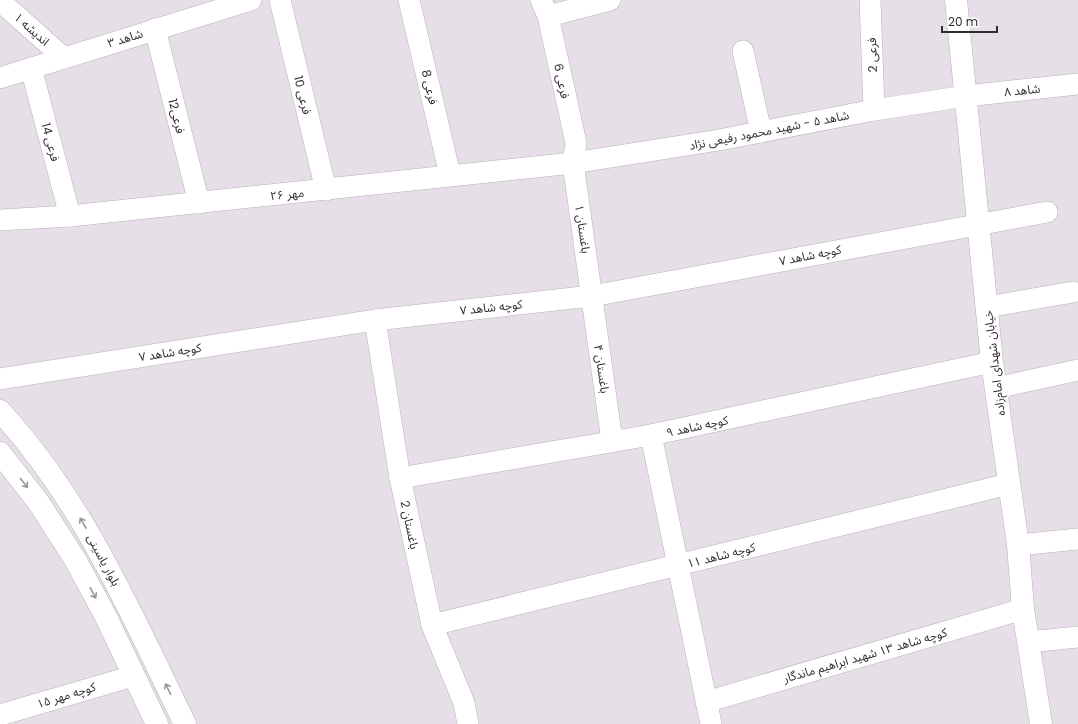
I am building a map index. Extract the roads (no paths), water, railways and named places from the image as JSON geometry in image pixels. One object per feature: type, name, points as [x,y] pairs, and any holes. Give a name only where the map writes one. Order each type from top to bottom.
[{"type":"street","name":"شاهد ۳","points":[[0,78],[251,0]]},
{"type":"street","name":"فرعی 10","points":[[280,0],[326,190]]},
{"type":"street","name":"فرعی 8","points":[[410,0],[450,175]]},
{"type":"street","points":[[544,8],[610,0]]},
{"type":"street","name":"فرعی 2","points":[[870,0],[874,110]]},
{"type":"street","name":"خیابان شهدای امام‌زاده","points":[[957,0],[992,362],[1018,545],[1023,609],[1041,724]]},
{"type":"street","name":"اندیشه ۱","points":[[0,1],[64,58]]},
{"type":"street","name":"فرعی 6","points":[[544,8],[576,143],[573,163]]},
{"type":"street","name":"فرعی12","points":[[155,29],[199,203]]},
{"type":"street","points":[[743,51],[761,132]]},
{"type":"street","name":"فرعی 14","points":[[31,68],[70,216]]},
{"type":"street","name":"شاهد ۸","points":[[966,96],[1078,84]]},
{"type":"street","name":"شاهد ۵ - شهید محمود رفیعی نژاد","points":[[573,163],[719,140],[874,110],[966,96]]},
{"type":"street","name":"مهر ۲۶","points":[[0,220],[70,216],[573,163]]},
{"type":"street","name":"باغستان ۱","points":[[573,163],[592,296]]},
{"type":"street","name":"کوچه شاهد ۷","points":[[0,379],[375,320],[592,296],[1047,212]]},
{"type":"street","points":[[987,307],[1073,292]]},
{"type":"street","name":"باغستان ۴","points":[[592,296],[612,441]]},
{"type":"street","name":"باغستان 2","points":[[375,320],[400,478],[432,625],[464,703],[468,724]]},
{"type":"street","name":"کوچه شاهد ۹","points":[[400,478],[651,435],[992,362]]},
{"type":"street","points":[[996,388],[1078,370]]},
{"type":"street","name":"بلوار یاسینی","points":[[0,411],[39,458],[82,520],[115,581],[185,724]]},
{"type":"street","points":[[651,435],[711,724]]},
{"type":"street","name":"بلوار یاسینی","points":[[0,453],[39,503],[76,561],[106,618],[157,724]]},
{"type":"street","name":"کوچه شاهد ۱۱","points":[[432,625],[1009,484]]},
{"type":"street","points":[[1018,545],[1078,539]]},
{"type":"street","name":"کوچه شاهد ۱۳ شهید ابراهیم ماندگار","points":[[706,702],[1023,609]]},
{"type":"street","points":[[1029,642],[1078,637]]},
{"type":"street","name":"کوچه مهر ۱۵","points":[[0,715],[133,676]]}]
